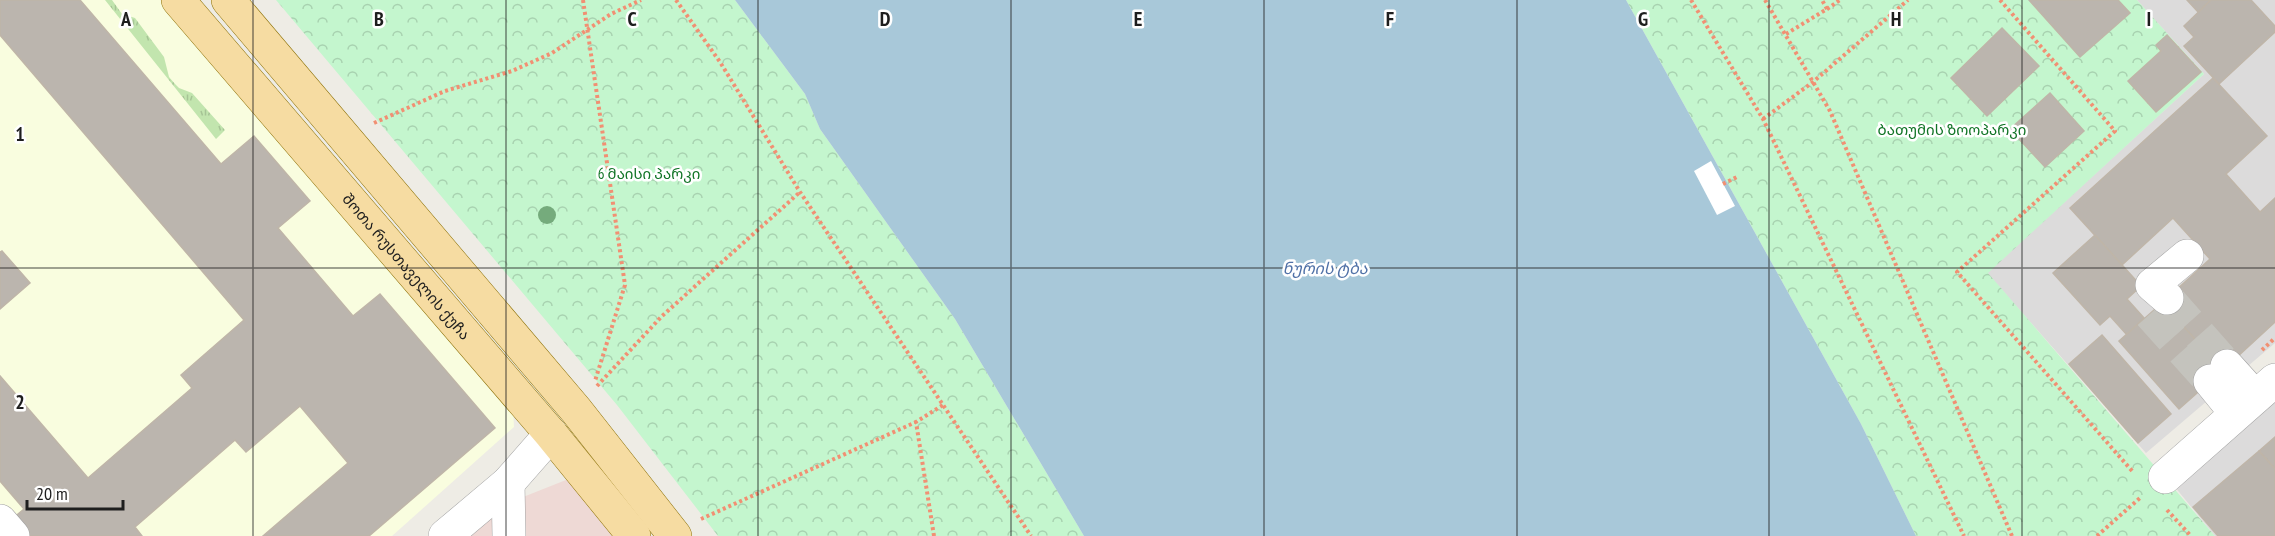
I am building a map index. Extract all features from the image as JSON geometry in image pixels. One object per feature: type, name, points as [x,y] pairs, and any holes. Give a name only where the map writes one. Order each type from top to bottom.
[{"type":"main road","name":"შოთა რუსთაველის ქუჩა","points":[[178,0],[551,434],[625,531]]},
{"type":"main road","points":[[228,0],[576,411],[687,528]]},
{"type":"main road","points":[[551,434],[576,411]]},
{"type":"street","points":[[2152,304],[2152,285],[2187,256]]},
{"type":"street","points":[[2157,483],[2256,397],[2218,374]]},
{"type":"street","points":[[446,536],[508,483],[551,434]]},
{"type":"street","points":[[508,483],[509,536]]},
{"type":"street","points":[[0,521],[13,536]]},
{"type":"path","points":[[583,0],[625,285],[592,391],[662,316],[800,192]]},
{"type":"path","points":[[370,125],[445,91],[512,70],[542,57],[586,29],[641,0]]},
{"type":"path","points":[[676,0],[720,62],[800,192],[1031,536]]},
{"type":"path","points":[[1691,0],[1763,120],[1964,536]]},
{"type":"path","points":[[1765,0],[1830,111],[2012,536]]},
{"type":"path","points":[[1822,0],[1827,9]]},
{"type":"path","points":[[1786,34],[1840,0]]},
{"type":"path","points":[[1763,120],[1813,82],[1908,0]]},
{"type":"path","points":[[2000,0],[2115,131],[1957,272],[2157,483],[2191,536]]},
{"type":"path","points":[[1723,184],[1737,177]]},
{"type":"path","points":[[687,528],[916,422],[943,405]]},
{"type":"path","points":[[916,422],[934,536]]},
{"type":"path","points":[[2097,536],[2157,483]]},
{"type":"shaded area","points":[[0,0],[160,0],[513,409],[514,427],[392,536],[28,536],[0,504]]},
{"type":"shaded area","points":[[2137,0],[2275,0],[2275,343],[2146,453],[1987,273],[2204,74]]},
{"type":"shaded area","points":[[2275,398],[2275,536],[2215,536],[2175,487]]},
{"type":"shaded area","points":[[571,478],[615,536],[451,536],[473,517]]},
{"type":"green space","points":[[105,0],[112,0],[122,14],[135,18],[164,57],[169,77],[179,88],[192,93],[225,130],[216,139]]},
{"type":"green space","name":"6 მაისი პარკი","points":[[276,0],[735,0],[805,94],[820,129],[955,319],[1084,536],[718,536],[617,405]]},
{"type":"green space","name":"ბათუმის ზოოპარკი","points":[[1626,0],[2137,0],[2204,74],[1988,273],[2215,536],[1916,536],[1861,424]]},
{"type":"water","name":"ნურის ტბა","points":[[735,0],[1626,0],[1861,424],[1916,536],[1084,536],[955,319],[820,129],[805,94]]},
{"type":"pier","points":[[1711,161],[1735,206],[1717,215],[1694,171]]},
{"type":"building","points":[[0,0],[80,0],[221,164],[254,136],[310,201],[278,228],[353,316],[380,294],[495,428],[369,536],[263,536],[348,463],[300,406],[246,452],[235,440],[135,527],[142,536],[27,536],[12,519],[24,509],[0,481],[0,376],[88,478],[192,388],[181,375],[244,320],[0,35]]},
{"type":"building","points":[[2029,0],[2118,0],[2130,13],[2080,57]]},
{"type":"building","points":[[2187,0],[2211,0],[2198,12]]},
{"type":"building","points":[[2211,0],[2251,0],[2275,26],[2275,32],[2219,84],[2184,46],[2194,37],[2184,26]]},
{"type":"building","points":[[2002,28],[2039,66],[1987,116],[1951,78]]},
{"type":"building","points":[[2167,35],[2201,72],[2156,112],[2128,81],[2161,51],[2156,45]]},
{"type":"building","points":[[2213,78],[2267,136],[2226,174],[2260,212],[2275,198],[2275,322],[2223,370],[2162,303],[2210,259],[2173,218],[2122,265],[2070,208]]},
{"type":"building","points":[[2050,93],[2084,131],[2045,167],[2010,129]]},
{"type":"building","points":[[2095,235],[2141,286],[2127,299],[2144,318],[2127,335],[2110,316],[2100,325],[2053,273]]},
{"type":"building","points":[[2,251],[30,283],[0,309],[0,252]]},
{"type":"building","points":[[2162,303],[2223,370],[2179,409],[2119,341]]},
{"type":"building","points":[[2102,335],[2171,414],[2138,443],[2069,364]]},
{"type":"building","points":[[2275,437],[2275,469],[2259,451]]},
{"type":"building","points":[[2259,451],[2275,469],[2275,536],[2218,536],[2193,507]]},
{"type":"tunnel","points":[[2167,298],[2227,366]]},
{"type":"tunnel","points":[[2150,314],[2210,381]]}]
